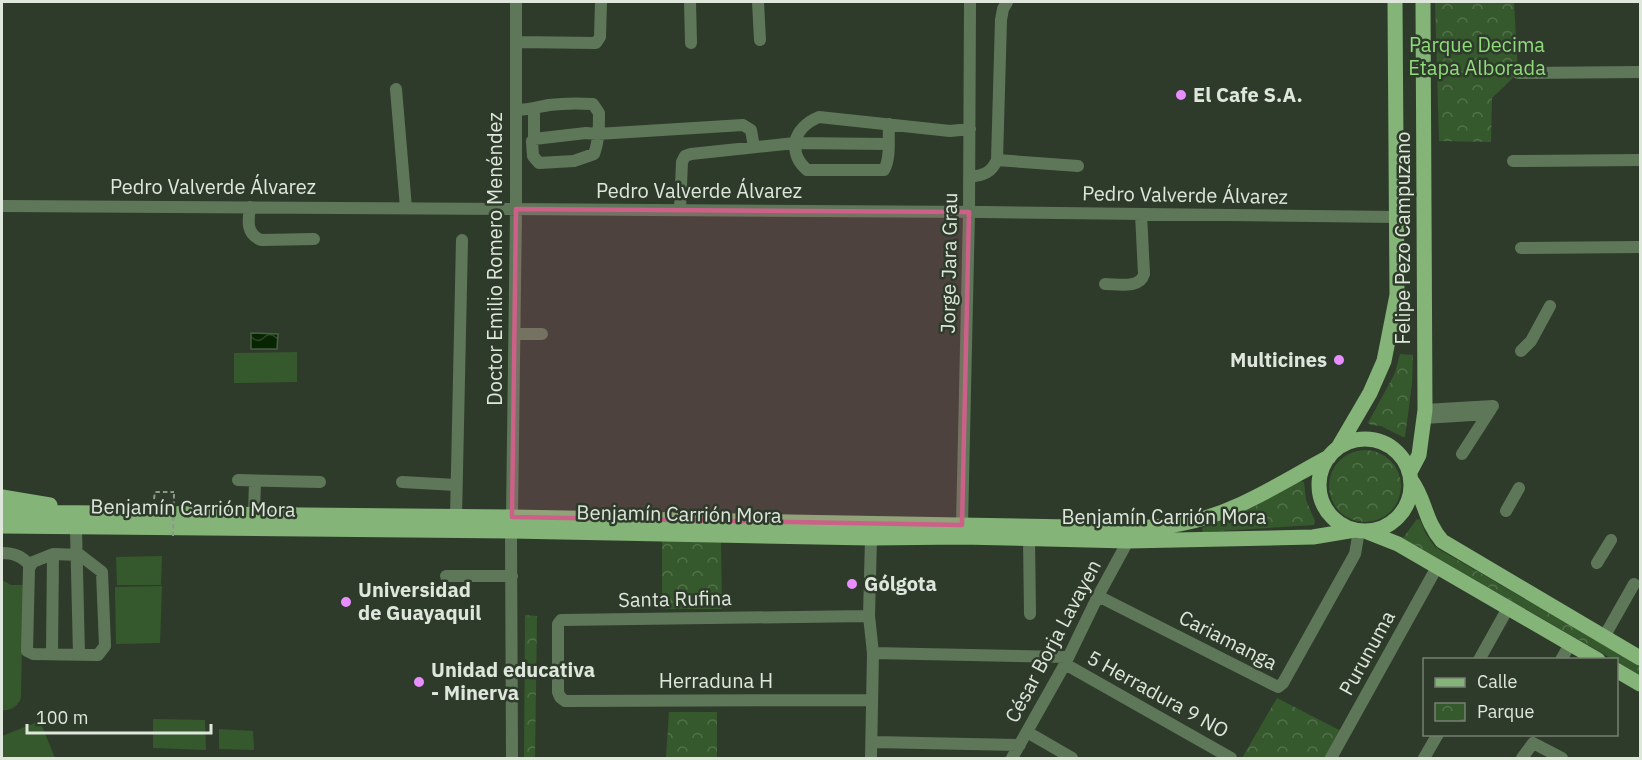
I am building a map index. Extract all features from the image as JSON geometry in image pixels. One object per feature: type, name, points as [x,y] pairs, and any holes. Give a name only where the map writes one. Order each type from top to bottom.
[{"type":"main road","name":"Felipe Pezo Campuzano","points":[[1334,451],[1370,393],[1384,361],[1397,295],[1395,2]]},
{"type":"main road","name":"Felipe Pezo Campuzano","points":[[1410,476],[1419,455],[1424,414],[1423,2]]},
{"type":"main road","points":[[1594,658],[1398,544],[1341,524],[1329,514],[1322,500],[1319,485],[1321,470],[1334,451],[1353,440],[1367,438],[1381,441],[1394,448],[1403,459],[1420,495],[1431,527],[1442,541],[1641,658]]},
{"type":"main road","name":"Benjamín Carrión Mora","points":[[2,512],[101,521],[1073,527],[1176,525],[1216,515],[1242,505],[1334,451]]},
{"type":"main road","points":[[1360,531],[1384,527],[1400,516],[1411,493],[1410,476]]},
{"type":"main road","points":[[2,497],[101,521]]},
{"type":"main road","name":"Benjamín Carrión Mora","points":[[2,526],[255,515],[456,517],[512,524],[871,538],[962,537],[1128,541],[1314,537],[1360,531]]},
{"type":"main road","points":[[2,538],[76,529],[101,521]]},
{"type":"main road","points":[[1618,671],[1641,684]]},
{"type":"street","name":"Doctor Emilio Romero Menéndez","points":[[512,759],[516,2]]},
{"type":"street","points":[[516,42],[596,43],[600,37],[601,2]]},
{"type":"street","points":[[690,2],[691,43]]},
{"type":"street","points":[[758,2],[760,40]]},
{"type":"street","name":"Jorge Jara Grau","points":[[962,525],[970,177],[970,2]]},
{"type":"street","points":[[970,177],[984,175],[993,169],[997,160],[1001,20],[1007,2]]},
{"type":"street","points":[[1518,73],[1641,72]]},
{"type":"street","points":[[396,89],[406,208]]},
{"type":"street","points":[[516,110],[568,104],[593,104],[599,112],[597,145],[594,154],[574,161],[543,164],[535,161],[532,151],[534,109]]},
{"type":"street","points":[[889,124],[887,162],[884,170],[807,170],[800,165],[796,157],[796,136],[807,124],[819,117],[889,124],[950,131],[970,129]]},
{"type":"street","points":[[534,139],[586,133],[743,125],[752,130],[754,147]]},
{"type":"street","points":[[680,210],[682,162],[686,156],[691,154],[795,143],[888,144]]},
{"type":"street","points":[[997,160],[1078,166]]},
{"type":"street","points":[[1513,160],[1641,160]]},
{"type":"street","name":"Pedro Valverde Álvarez","points":[[2,206],[1396,217]]},
{"type":"street","points":[[250,207],[249,230],[253,237],[261,240],[314,239]]},
{"type":"street","points":[[1106,284],[1137,284],[1143,279],[1141,214]]},
{"type":"street","points":[[456,517],[462,240]]},
{"type":"street","points":[[1521,248],[1641,247]]},
{"type":"street","points":[[1521,351],[1531,341],[1550,306]]},
{"type":"street","points":[[515,334],[542,334]]},
{"type":"street","points":[[1424,414],[1490,410],[1462,454]]},
{"type":"street","points":[[238,480],[320,482]]},
{"type":"street","points":[[255,481],[255,515]]},
{"type":"street","points":[[402,482],[456,484]]},
{"type":"street","points":[[1506,511],[1519,488]]},
{"type":"street","points":[[76,529],[79,654]]},
{"type":"street","name":"Cariamanga","points":[[1098,596],[1278,687],[1283,683],[1355,554],[1360,531]]},
{"type":"street","points":[[871,538],[869,616],[873,653],[871,759]]},
{"type":"street","points":[[1029,538],[1030,615]]},
{"type":"street","points":[[1597,563],[1611,540]]},
{"type":"street","name":"César Borja Lavayen","points":[[1012,759],[1128,541]]},
{"type":"street","points":[[2,553],[12,553],[22,557],[30,565],[27,651],[33,654],[98,655],[105,646],[104,577],[99,569],[85,557],[77,554],[53,554],[30,565]]},
{"type":"street","points":[[52,653],[53,554]]},
{"type":"street","name":"Purunuma","points":[[1331,759],[1437,567]]},
{"type":"street","points":[[446,576],[512,576]]},
{"type":"street","points":[[1607,639],[1637,586]]},
{"type":"street","points":[[1480,658],[1508,608]]},
{"type":"street","name":"Santa Rufina","points":[[560,698],[558,693],[558,624],[561,620],[869,616]]},
{"type":"street","points":[[1563,658],[1570,644]]},
{"type":"street","points":[[873,653],[1066,661]]},
{"type":"street","name":"5 Herradura 9 NO","points":[[1066,661],[1231,759]]},
{"type":"street","name":"Herraduna H","points":[[560,698],[566,701],[872,700]]},
{"type":"street","points":[[1027,732],[1072,759]]},
{"type":"street","points":[[1425,759],[1437,736]]},
{"type":"street","points":[[873,742],[1020,745]]},
{"type":"street","points":[[1522,759],[1533,743],[1562,759]]},
{"type":"path","points":[[155,492],[174,492],[173,536]]},
{"type":"highlighted area","points":[[516,209],[969,212],[962,525],[512,517]]},
{"type":"green space","name":"Parque Decima Etapa Alborada","points":[[1435,2],[1514,2],[1518,73],[1492,98],[1491,142],[1439,141]]},
{"type":"green space","points":[[297,352],[297,382],[234,383],[234,353]]},
{"type":"green space","points":[[1400,354],[1413,355],[1412,384],[1405,437],[1368,423],[1395,373]]},
{"type":"green space","points":[[1365,450],[1379,453],[1391,460],[1398,472],[1401,486],[1398,500],[1391,512],[1379,519],[1365,522],[1351,519],[1339,512],[1332,500],[1329,486],[1332,472],[1339,460],[1351,453]]},
{"type":"green space","points":[[1300,481],[1304,482],[1306,500],[1315,521],[1314,525],[1203,532],[1202,528],[1253,507]]},
{"type":"green space","points":[[1417,519],[1420,520],[1435,547],[1640,666],[1640,675],[1618,662],[1618,658],[1611,658],[1403,538]]},
{"type":"green space","points":[[662,538],[721,541],[722,609],[662,609]]},
{"type":"green space","points":[[162,556],[161,585],[117,585],[116,557]]},
{"type":"green space","points":[[2,580],[11,585],[23,585],[21,698],[14,707],[8,710],[2,710]]},
{"type":"green space","points":[[162,586],[160,643],[116,644],[115,587]]},
{"type":"green space","points":[[525,615],[537,616],[535,758],[524,758]]},
{"type":"green space","points":[[1277,698],[1343,732],[1328,758],[1242,758]]},
{"type":"green space","points":[[669,712],[717,712],[717,758],[666,758]]},
{"type":"green space","points":[[153,719],[205,720],[206,750],[153,748]]},
{"type":"green space","points":[[40,721],[55,758],[2,758],[2,736]]},
{"type":"green space","points":[[219,729],[253,731],[254,750],[219,749]]},
{"type":"water","points":[[251,333],[278,334],[277,349],[251,349]]},
{"type":"place","name":"El Cafe S.A.","points":[[1181,95]]},
{"type":"place","name":"Multicines","points":[[1339,360]]},
{"type":"place","name":"Gólgota","points":[[852,584]]},
{"type":"place","name":"Universidad de Guayaquil","points":[[346,602]]},
{"type":"place","name":"Unidad educativa - Minerva","points":[[419,682]]}]
